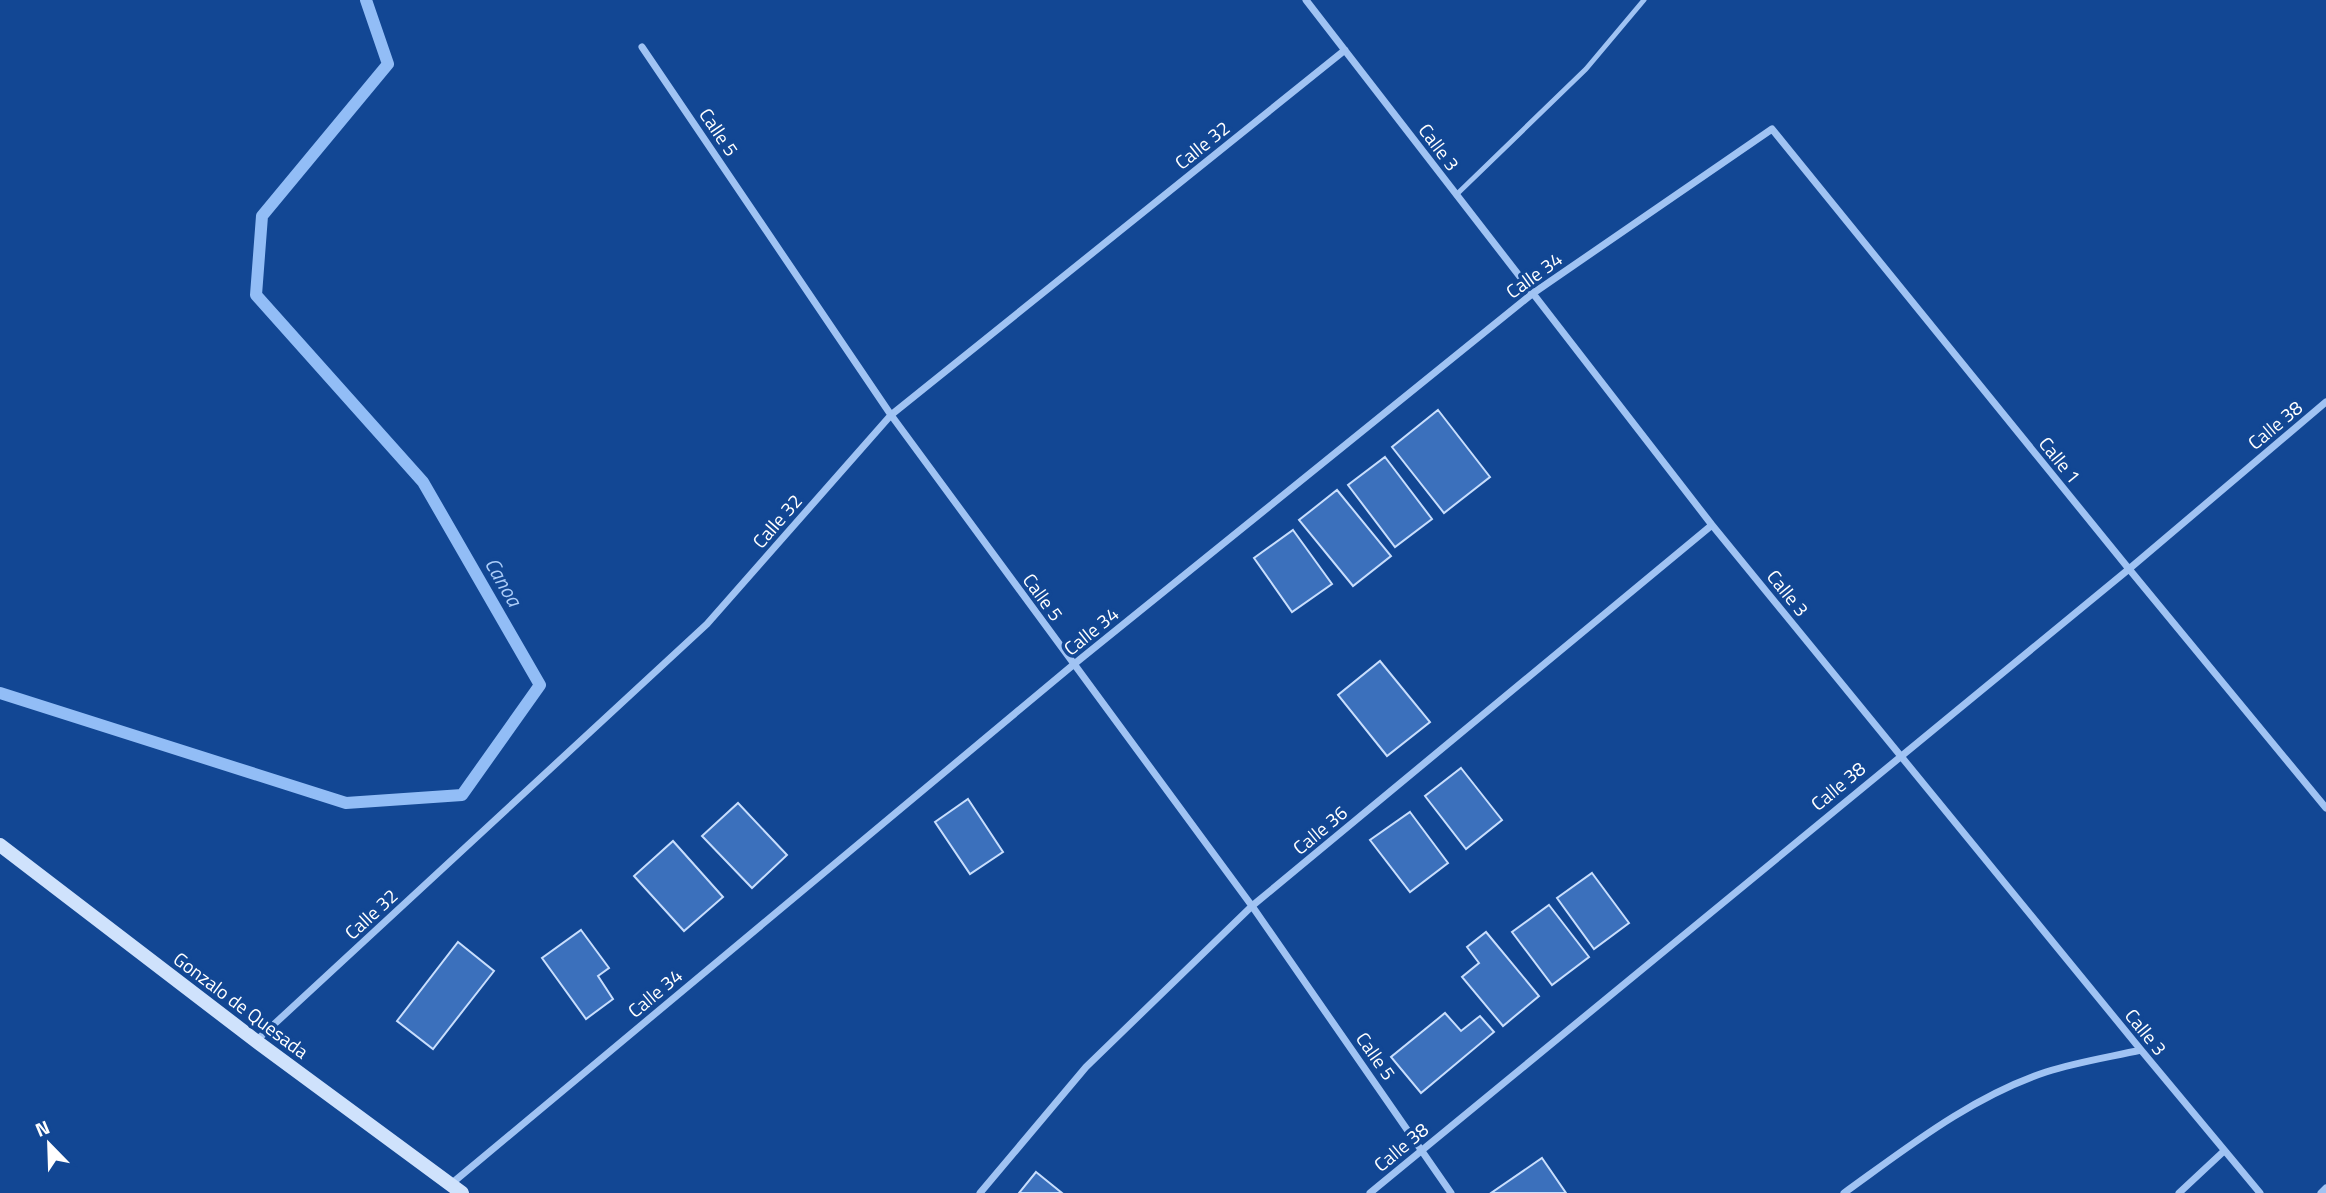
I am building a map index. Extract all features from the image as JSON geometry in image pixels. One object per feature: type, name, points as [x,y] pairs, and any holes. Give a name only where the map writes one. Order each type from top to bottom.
[{"type":"street","name":"Calle 3","points":[[1306,0],[1712,525],[2260,1193]]},
{"type":"street","name":"Calle 5","points":[[642,47],[891,415],[1252,906],[1451,1193]]},
{"type":"street","name":"Calle 32","points":[[256,1041],[707,624],[891,415],[1345,50]]},
{"type":"street","name":"Calle 34","points":[[456,1189],[1073,665],[1532,294],[1772,129]]},
{"type":"street","name":"Calle 1","points":[[1772,129],[2326,808]]},
{"type":"street","name":"Calle 38","points":[[1370,1193],[2129,569],[2326,402]]},
{"type":"street","name":"Calle 36","points":[[980,1193],[1086,1067],[1252,906],[1712,525]]},
{"type":"street","name":"Gonzalo de Quesada","points":[[0,845],[256,1041],[456,1189]]},
{"type":"street","points":[[1844,1193],[1929,1131],[1986,1097],[2047,1071],[2141,1050]]},
{"type":"street","points":[[2179,1193],[2224,1151]]},
{"type":"street","points":[[2321,1193],[2326,1188]]},
{"type":"lane","points":[[1456,195],[1587,69],[1644,0]]},
{"type":"building","points":[[1438,410],[1490,477],[1444,513],[1392,447]]},
{"type":"building","points":[[1385,457],[1432,519],[1395,547],[1348,485]]},
{"type":"building","points":[[1337,490],[1391,556],[1353,586],[1299,520]]},
{"type":"building","points":[[1293,530],[1332,584],[1292,612],[1254,558]]},
{"type":"building","points":[[1380,661],[1430,722],[1387,756],[1338,695]]},
{"type":"building","points":[[1461,768],[1502,820],[1466,849],[1425,796]]},
{"type":"building","points":[[968,799],[1003,852],[970,874],[935,822]]},
{"type":"building","points":[[738,803],[787,855],[752,888],[702,836]]},
{"type":"building","points":[[1410,812],[1448,863],[1410,892],[1370,840]]},
{"type":"building","points":[[673,841],[723,897],[684,931],[634,876]]},
{"type":"building","points":[[1592,873],[1629,923],[1594,949],[1557,898]]},
{"type":"building","points":[[1549,905],[1589,957],[1552,985],[1512,932]]},
{"type":"building","points":[[581,930],[609,968],[598,976],[613,999],[586,1019],[542,958]]},
{"type":"building","points":[[1486,932],[1539,996],[1503,1026],[1462,977],[1479,963],[1467,947]]},
{"type":"building","points":[[458,942],[494,971],[433,1049],[397,1021]]},
{"type":"building","points":[[1445,1013],[1461,1031],[1480,1016],[1494,1032],[1421,1093],[1391,1057]]},
{"type":"building","points":[[1542,1158],[1566,1193],[1491,1193]]},
{"type":"building","points":[[1036,1172],[1062,1193],[1019,1193]]},
{"type":"waterway","name":"Canoa","points":[[0,693],[346,803],[462,795],[540,685],[423,482],[256,295],[262,216],[388,64],[366,0]]}]
